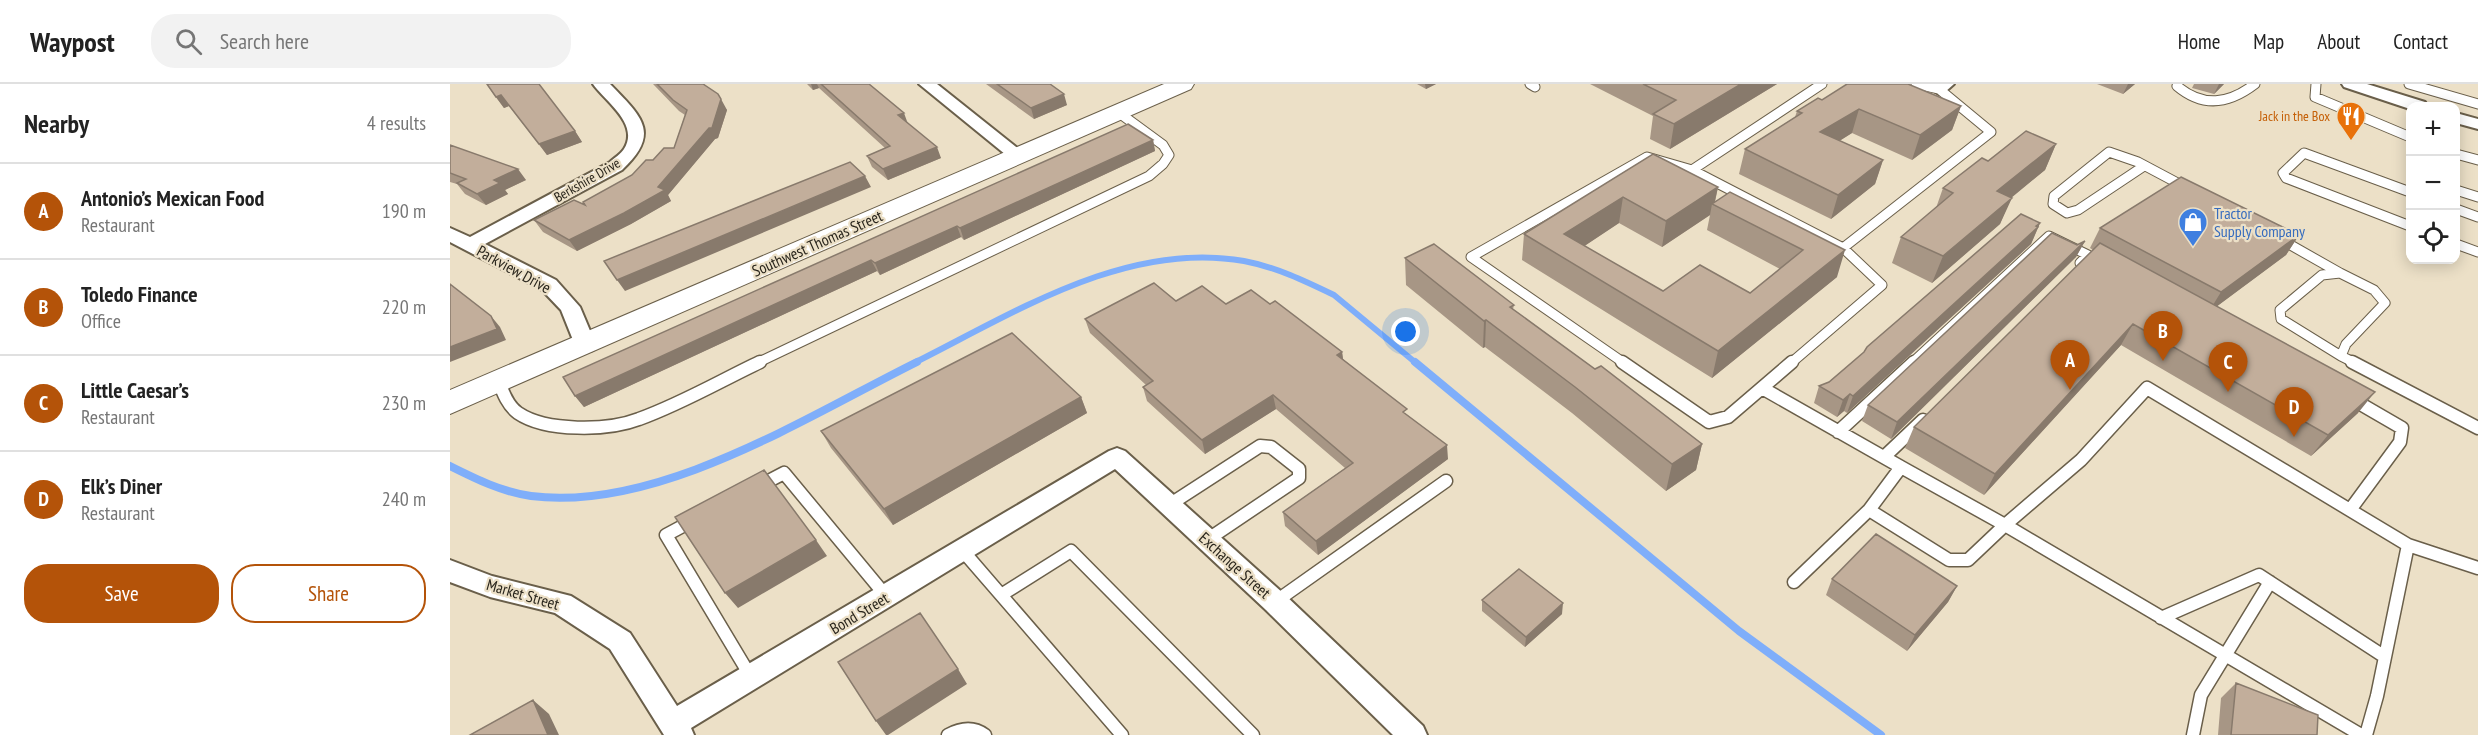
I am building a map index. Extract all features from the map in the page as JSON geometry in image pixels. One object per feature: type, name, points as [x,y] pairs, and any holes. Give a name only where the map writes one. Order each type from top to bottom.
[{"type":"street","name":"Berkshire Drive","points":[[470,245],[616,166],[633,150],[636,135],[633,120],[601,84]]},
{"type":"street","points":[[927,84],[1017,155]]},
{"type":"street","points":[[2350,84],[2406,102]]},
{"type":"street","name":"Southwest Thomas Street","points":[[450,403],[1118,112],[1171,86]]},
{"type":"street","points":[[2460,119],[2478,124]]},
{"type":"street","name":"Parkview Drive","points":[[450,234],[549,285],[570,308],[585,345]]},
{"type":"street","name":"Exchange Street","points":[[1044,503],[1117,457],[1275,602],[1413,735]]},
{"type":"street","name":"Bond Street","points":[[675,731],[752,677],[1044,503]]},
{"type":"street","name":"Market Street","points":[[450,571],[490,586],[562,604],[620,640],[675,731]]},
{"type":"lane","points":[[1692,171],[1822,84]]},
{"type":"lane","points":[[1843,248],[1991,132],[1942,87],[1916,84]]},
{"type":"lane","points":[[2178,84],[2187,96],[2210,104],[2226,102],[2244,94],[2255,84]]},
{"type":"lane","points":[[2316,84],[2315,97],[2406,135]]},
{"type":"lane","points":[[2409,84],[2478,104]]},
{"type":"lane","points":[[499,382],[505,397],[518,412],[542,423],[579,428],[638,420],[1149,176],[1163,164],[1168,155],[1163,145],[1118,112]]},
{"type":"lane","points":[[2144,166],[2078,210],[2067,213],[2053,204],[2054,196],[2109,152],[2120,154],[2144,166],[2195,192]]},
{"type":"lane","points":[[2406,191],[2304,153],[2300,153],[2283,173],[2286,178],[2406,224]]},
{"type":"lane","points":[[2460,154],[2478,160]]},
{"type":"lane","points":[[1647,157],[1692,171],[1843,248],[1882,285],[1728,417],[1709,422],[1471,257],[1647,157]]},
{"type":"lane","points":[[2460,191],[2478,197]]},
{"type":"lane","points":[[2460,210],[2478,217]]},
{"type":"lane","points":[[2267,232],[2374,290],[2385,303],[2346,344],[2341,356]]},
{"type":"lane","points":[[1838,432],[2045,234],[2100,262]]},
{"type":"lane","points":[[2460,245],[2478,252]]},
{"type":"lane","points":[[2072,271],[2088,255]]},
{"type":"lane","points":[[2340,273],[2322,275],[2280,310],[2281,319],[2341,356],[2478,428]]},
{"type":"lane","points":[[1762,388],[2004,525],[2364,735],[2378,696],[2408,545]]},
{"type":"lane","points":[[1869,510],[1949,560],[1959,562],[1968,560],[2004,525],[2081,460],[2147,388],[2408,545],[2478,568]]},
{"type":"lane","points":[[2347,396],[2402,428],[2400,442],[2350,510]]},
{"type":"lane","points":[[1884,457],[1932,410]]},
{"type":"lane","points":[[1169,505],[1260,446],[1271,447],[1299,469],[1299,478],[1207,540]]},
{"type":"lane","points":[[1794,582],[1869,510],[1901,467]]},
{"type":"lane","points":[[745,494],[784,473],[886,597]]},
{"type":"lane","points":[[1275,602],[1446,481]]},
{"type":"lane","points":[[705,514],[666,534],[752,677]]},
{"type":"lane","points":[[963,550],[1122,735]]},
{"type":"lane","points":[[1001,595],[1071,551],[1253,735]]},
{"type":"lane","points":[[2161,618],[2259,575],[2385,657]]},
{"type":"lane","points":[[2193,735],[2201,695],[2270,582]]},
{"type":"lane","points":[[948,735],[957,730],[975,729],[985,735]]},
{"type":"building","points":[[487,84],[539,84],[575,131],[539,144],[501,95],[496,97]]},
{"type":"building","points":[[657,84],[703,84],[718,94],[721,99],[712,128],[709,128],[658,187],[665,190],[569,240],[534,220],[574,200],[585,205],[583,202],[632,175],[646,160],[653,160],[664,148],[674,148],[687,110]]},
{"type":"building","points":[[821,84],[869,84],[904,113],[898,115],[937,147],[883,169],[867,156],[890,146]]},
{"type":"building","points":[[997,84],[1050,84],[1064,94],[1031,108]]},
{"type":"building","points":[[1643,84],[1741,84],[1674,124],[1653,114],[1676,100]]},
{"type":"building","points":[[1847,84],[1908,84],[1961,106],[1920,135],[1859,109],[1820,132],[1883,160],[1838,195],[1745,149],[1802,113],[1797,111],[1818,98],[1822,100]]},
{"type":"building","points":[[1128,124],[1153,140],[960,228],[957,226],[875,263],[871,260],[575,396],[563,377]]},
{"type":"building","points":[[2026,131],[2056,144],[1997,191],[2012,198],[1943,256],[1901,237],[1953,193],[1943,188],[1982,158],[1988,161]]},
{"type":"building","points":[[450,145],[518,169],[494,180],[500,183],[477,194],[457,183],[466,179],[450,173]]},
{"type":"building","points":[[1653,154],[1718,187],[1666,221],[1623,197],[1564,234],[1663,291],[1700,265],[1750,293],[1803,250],[1712,204],[1730,192],[1845,250],[1718,351],[1524,234]]},
{"type":"building","points":[[850,162],[865,176],[617,280],[604,261]]},
{"type":"building","name":"Tractor Supply Company","points":[[2181,177],[2299,235],[2221,292],[2100,228]]},
{"type":"building","points":[[2021,214],[2040,223],[2036,226],[2038,227],[1853,396],[1850,394],[1843,400],[1819,386],[1829,382]]},
{"type":"building","points":[[2052,233],[2077,245],[2085,241],[1897,422],[1868,405]]},
{"type":"building","points":[[2100,243],[2375,392],[2328,435],[2133,324],[1995,474],[1914,427]]},
{"type":"building","points":[[1434,244],[1514,305],[1510,307],[1595,369],[1601,366],[1702,444],[1672,464],[1405,258]]},
{"type":"building","points":[[1154,283],[1176,301],[1202,286],[1226,304],[1251,290],[1270,304],[1275,301],[1342,352],[1337,355],[1407,409],[1403,412],[1447,445],[1316,541],[1283,512],[1353,463],[1273,395],[1202,440],[1143,387],[1153,381],[1085,319]]},
{"type":"building","points":[[450,284],[491,316],[497,329],[450,347]]},
{"type":"building","points":[[1012,333],[1081,397],[884,509],[821,431]]},
{"type":"building","points":[[764,470],[816,540],[725,593],[675,517]]},
{"type":"building","points":[[1876,534],[1957,586],[1915,635],[1832,579]]},
{"type":"building","points":[[1519,569],[1563,603],[1526,637],[1482,600]]},
{"type":"building","points":[[920,613],[958,669],[876,721],[838,662]]},
{"type":"building","points":[[2236,683],[2318,715],[2317,735],[2231,735]]},
{"type":"building","points":[[533,700],[548,735],[470,735]]},
{"type":"waterway","points":[[914,363],[991,323],[1073,285],[1115,271],[1157,261],[1200,257],[1244,261],[1267,267],[1334,295],[1416,363]]},
{"type":"waterway","points":[[450,466],[499,488],[531,496],[579,497],[629,490],[680,475],[730,456],[780,433],[917,362]]},
{"type":"waterway","points":[[1415,362],[1739,631],[1881,735]]},
{"type":"place","name":"Jack in the Box","points":[[2351,142]]},
{"type":"place","name":"Tractor Supply Company","points":[[2193,248]]},
{"type":"place","name":"Toledo Finance","points":[[2163,361]]},
{"type":"place","name":"Antonio’s Mexican Food","points":[[2070,390]]},
{"type":"place","name":"Little Caesar’s","points":[[2228,392]]},
{"type":"place","name":"Elk’s Diner","points":[[2294,437]]}]
